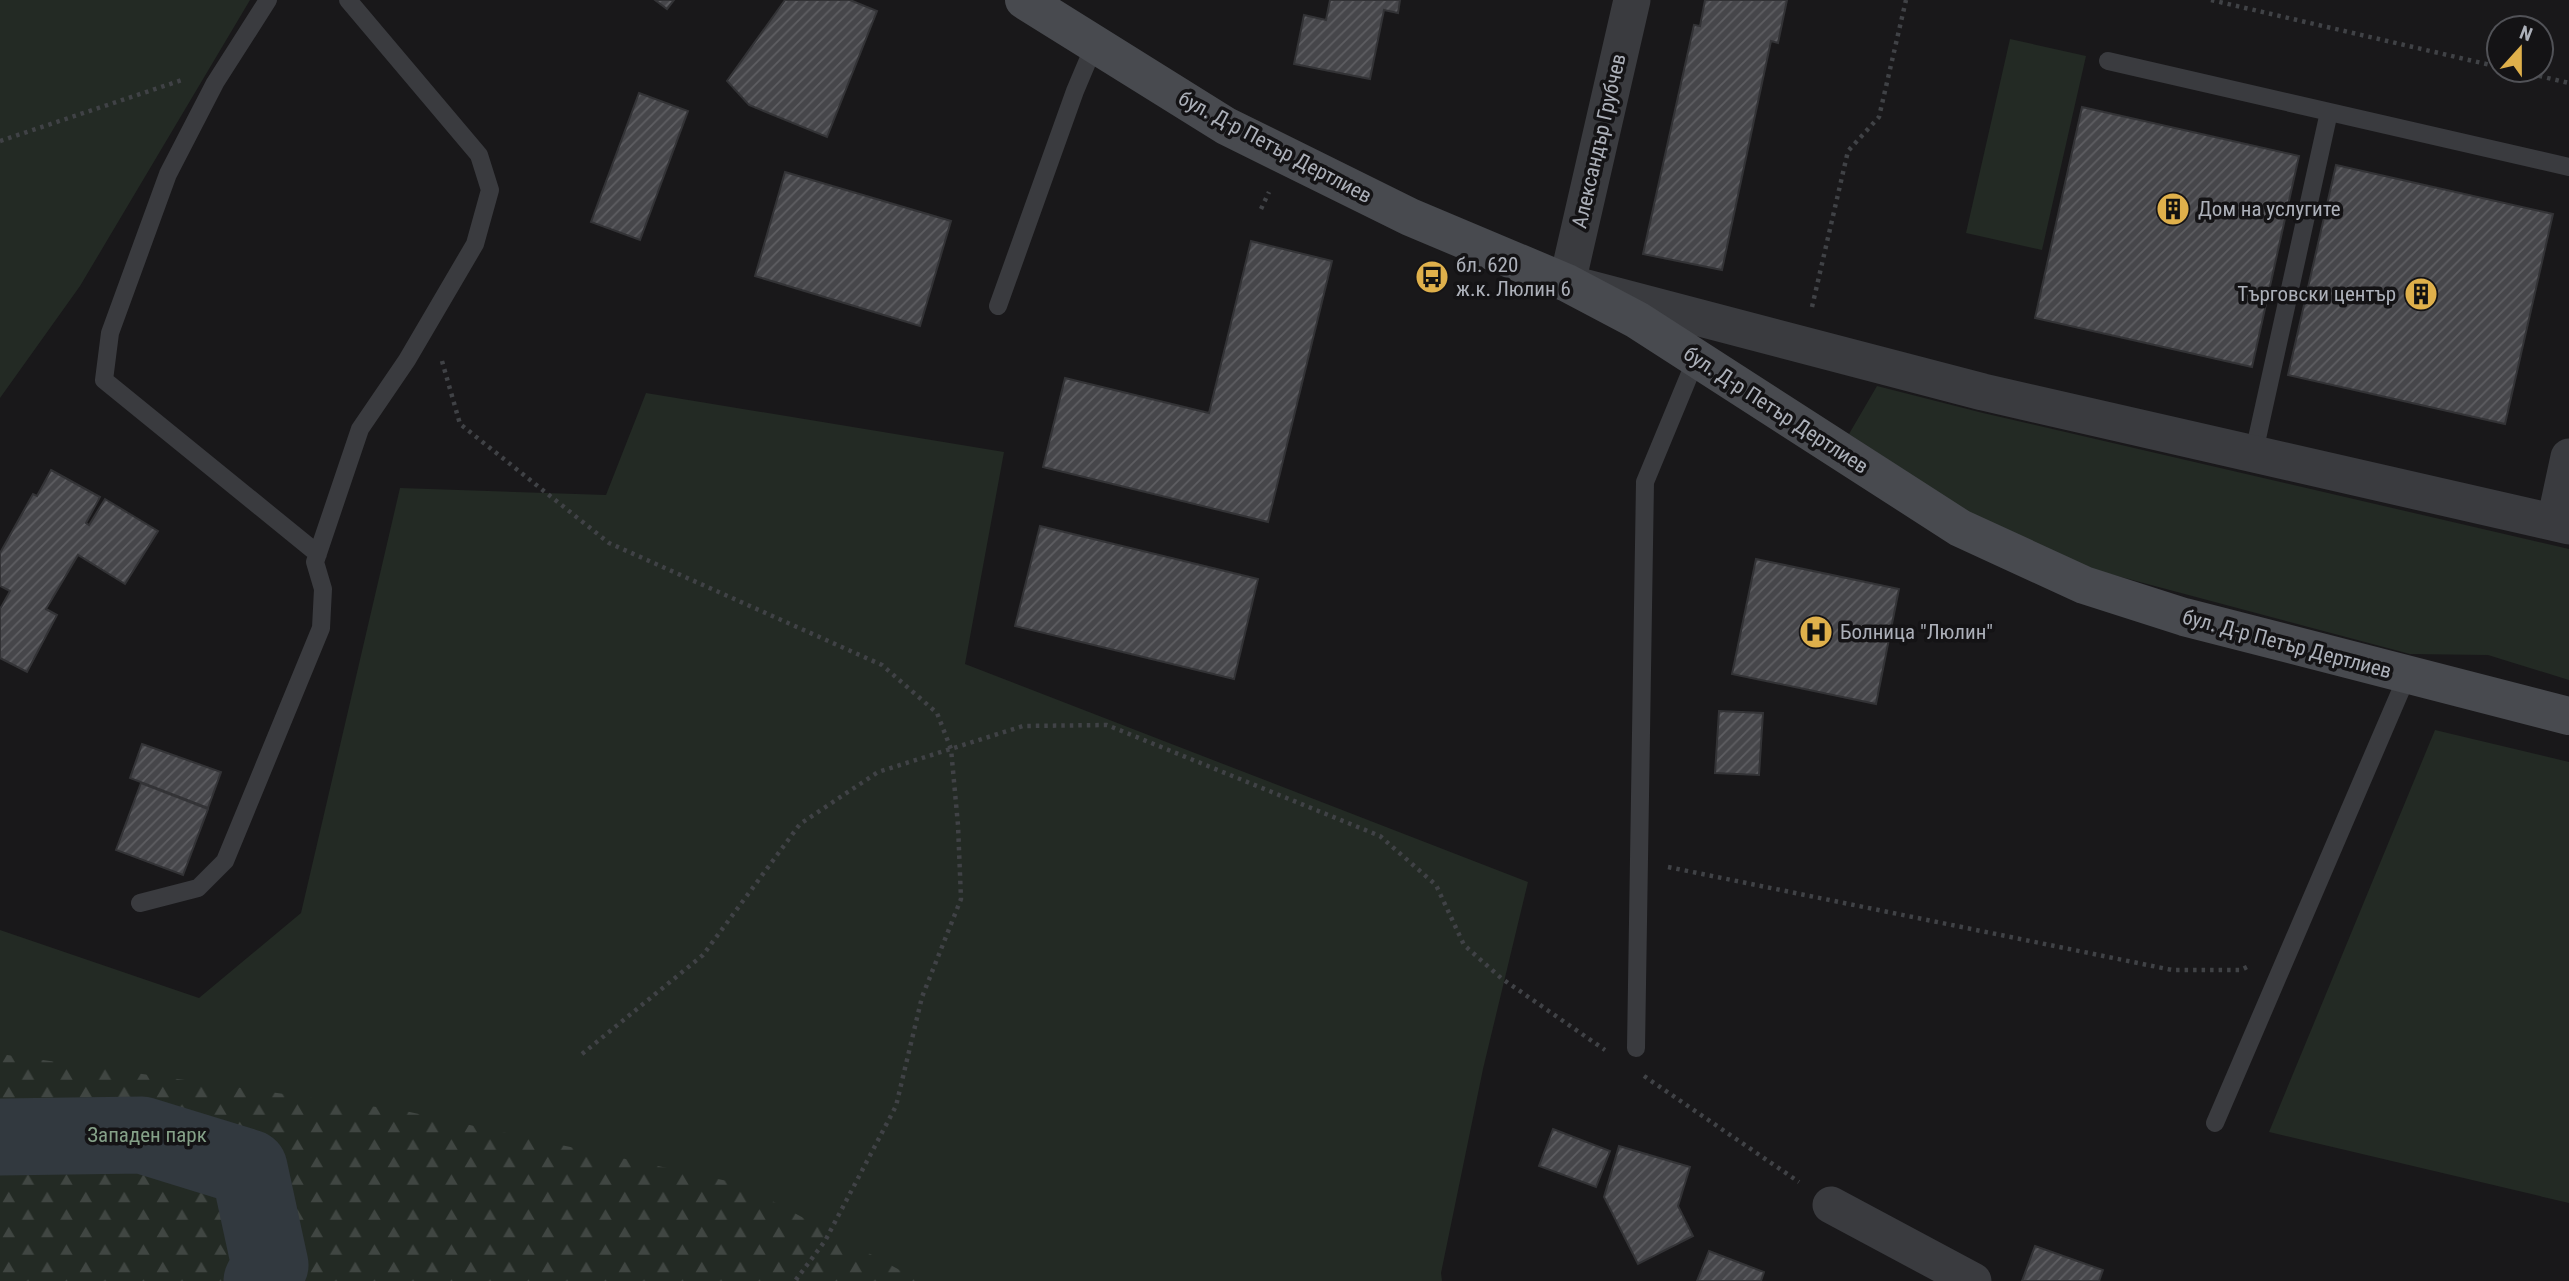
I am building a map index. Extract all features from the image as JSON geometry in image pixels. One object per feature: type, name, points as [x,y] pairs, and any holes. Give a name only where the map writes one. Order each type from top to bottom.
[{"type":"main road","name":"бул. Д-р Петър Дертлиев","points":[[1024,0],[1226,126],[1410,217],[1567,283],[1637,320],[1960,528],[2084,585],[2184,617],[2569,716]]},
{"type":"street","name":"Александър Грубчев","points":[[1567,283],[1632,0]]},
{"type":"street","points":[[1567,283],[1983,392],[2562,524],[2569,457]]},
{"type":"street","points":[[1831,1205],[1973,1281]]},
{"type":"lane","points":[[268,0],[227,65],[168,174],[110,333],[104,380],[318,554]]},
{"type":"lane","points":[[140,903],[198,888],[225,861],[321,628],[323,589],[315,562],[360,429],[407,360],[475,244],[490,190],[479,155],[348,0]]},
{"type":"lane","points":[[998,306],[1074,92],[1094,46]]},
{"type":"lane","points":[[2108,61],[2569,167]]},
{"type":"lane","points":[[2254,452],[2329,112]]},
{"type":"lane","points":[[1636,1048],[1645,482],[1696,359]]},
{"type":"lane","points":[[2216,1123],[2407,676]]},
{"type":"path","points":[[1803,345],[1848,151],[1879,117],[1906,0]]},
{"type":"path","points":[[2211,0],[2485,63]]},
{"type":"path","points":[[0,141],[227,65]]},
{"type":"path","points":[[431,319],[460,424],[609,543],[882,665],[937,713],[951,749],[961,899],[922,997],[896,1106],[825,1241],[795,1281]]},
{"type":"path","points":[[582,1054],[703,955],[800,824],[878,772],[1023,726],[1107,725],[1380,836],[1436,885],[1464,945],[1502,978],[1615,1056]]},
{"type":"path","points":[[1639,861],[2172,970],[2241,970],[2291,945]]},
{"type":"path","points":[[1638,1072],[1831,1205]]},
{"type":"green space","points":[[0,0],[250,0],[80,286],[0,398]]},
{"type":"green space","points":[[2010,39],[2086,56],[2042,250],[1966,233]]},
{"type":"green space","points":[[1877,386],[2569,549],[2569,680],[2488,655],[2410,654],[2091,569],[1969,513],[1849,434]]},
{"type":"green space","points":[[646,393],[1004,452],[965,664],[1528,882],[1483,1069],[1441,1273],[1442,1281],[0,1281],[0,930],[199,998],[301,913],[400,488],[606,495]]},
{"type":"green space","points":[[2435,730],[2569,762],[2569,1203],[2269,1132]]},
{"type":"green space","name":"Западен парк","points":[[0,1054],[405,1111],[741,1184],[920,1281],[0,1281]]},
{"type":"building","points":[[655,0],[674,0],[667,9]]},
{"type":"building","points":[[785,0],[850,0],[877,11],[827,137],[749,105],[727,81]]},
{"type":"building","points":[[1330,0],[1400,0],[1398,13],[1384,10],[1370,79],[1294,64],[1304,15],[1326,20]]},
{"type":"building","points":[[1705,0],[1787,0],[1778,43],[1771,41],[1722,270],[1643,254],[1694,25],[1700,26]]},
{"type":"building","points":[[639,93],[688,111],[640,240],[591,222]]},
{"type":"building","name":"Дом на услугите","points":[[2082,107],[2299,156],[2252,367],[2035,318]]},
{"type":"building","name":"Търговски център","points":[[2336,165],[2553,214],[2505,424],[2288,375]]},
{"type":"building","points":[[785,172],[951,221],[920,326],[755,276]]},
{"type":"building","points":[[1251,241],[1332,261],[1268,522],[1043,467],[1065,378],[1209,413]]},
{"type":"building","points":[[51,470],[100,497],[86,523],[89,525],[105,499],[158,531],[125,584],[78,555],[46,609],[57,615],[27,672],[0,658],[0,609],[10,591],[0,586],[0,553],[33,494],[37,496]]},
{"type":"building","points":[[1040,526],[1258,579],[1234,679],[1015,626]]},
{"type":"building","name":"Болница \"Люлин\"","points":[[1756,559],[1899,589],[1876,704],[1732,674]]},
{"type":"building","points":[[1719,711],[1763,713],[1759,775],[1715,773]]},
{"type":"building","points":[[142,744],[221,772],[208,808],[130,778]]},
{"type":"building","points":[[141,783],[208,809],[183,875],[116,850]]},
{"type":"building","points":[[1553,1129],[1610,1151],[1596,1187],[1539,1166]]},
{"type":"building","points":[[1619,1146],[1690,1167],[1678,1206],[1693,1236],[1638,1264],[1604,1197]]},
{"type":"building","points":[[2035,1246],[2103,1270],[2099,1281],[2022,1281]]},
{"type":"building","points":[[1709,1251],[1764,1272],[1761,1281],[1697,1281]]},
{"type":"waterway","points":[[0,1137],[142,1135],[249,1168],[270,1265],[262,1281]]},
{"type":"place","name":"Дом на услугите","points":[[2173,209]]},
{"type":"place","name":"бл. 620 ж.к. Люлин 6","points":[[1432,277]]},
{"type":"place","name":"Търговски център","points":[[2421,294]]},
{"type":"place","name":"Болница \"Люлин\"","points":[[1816,632]]}]
